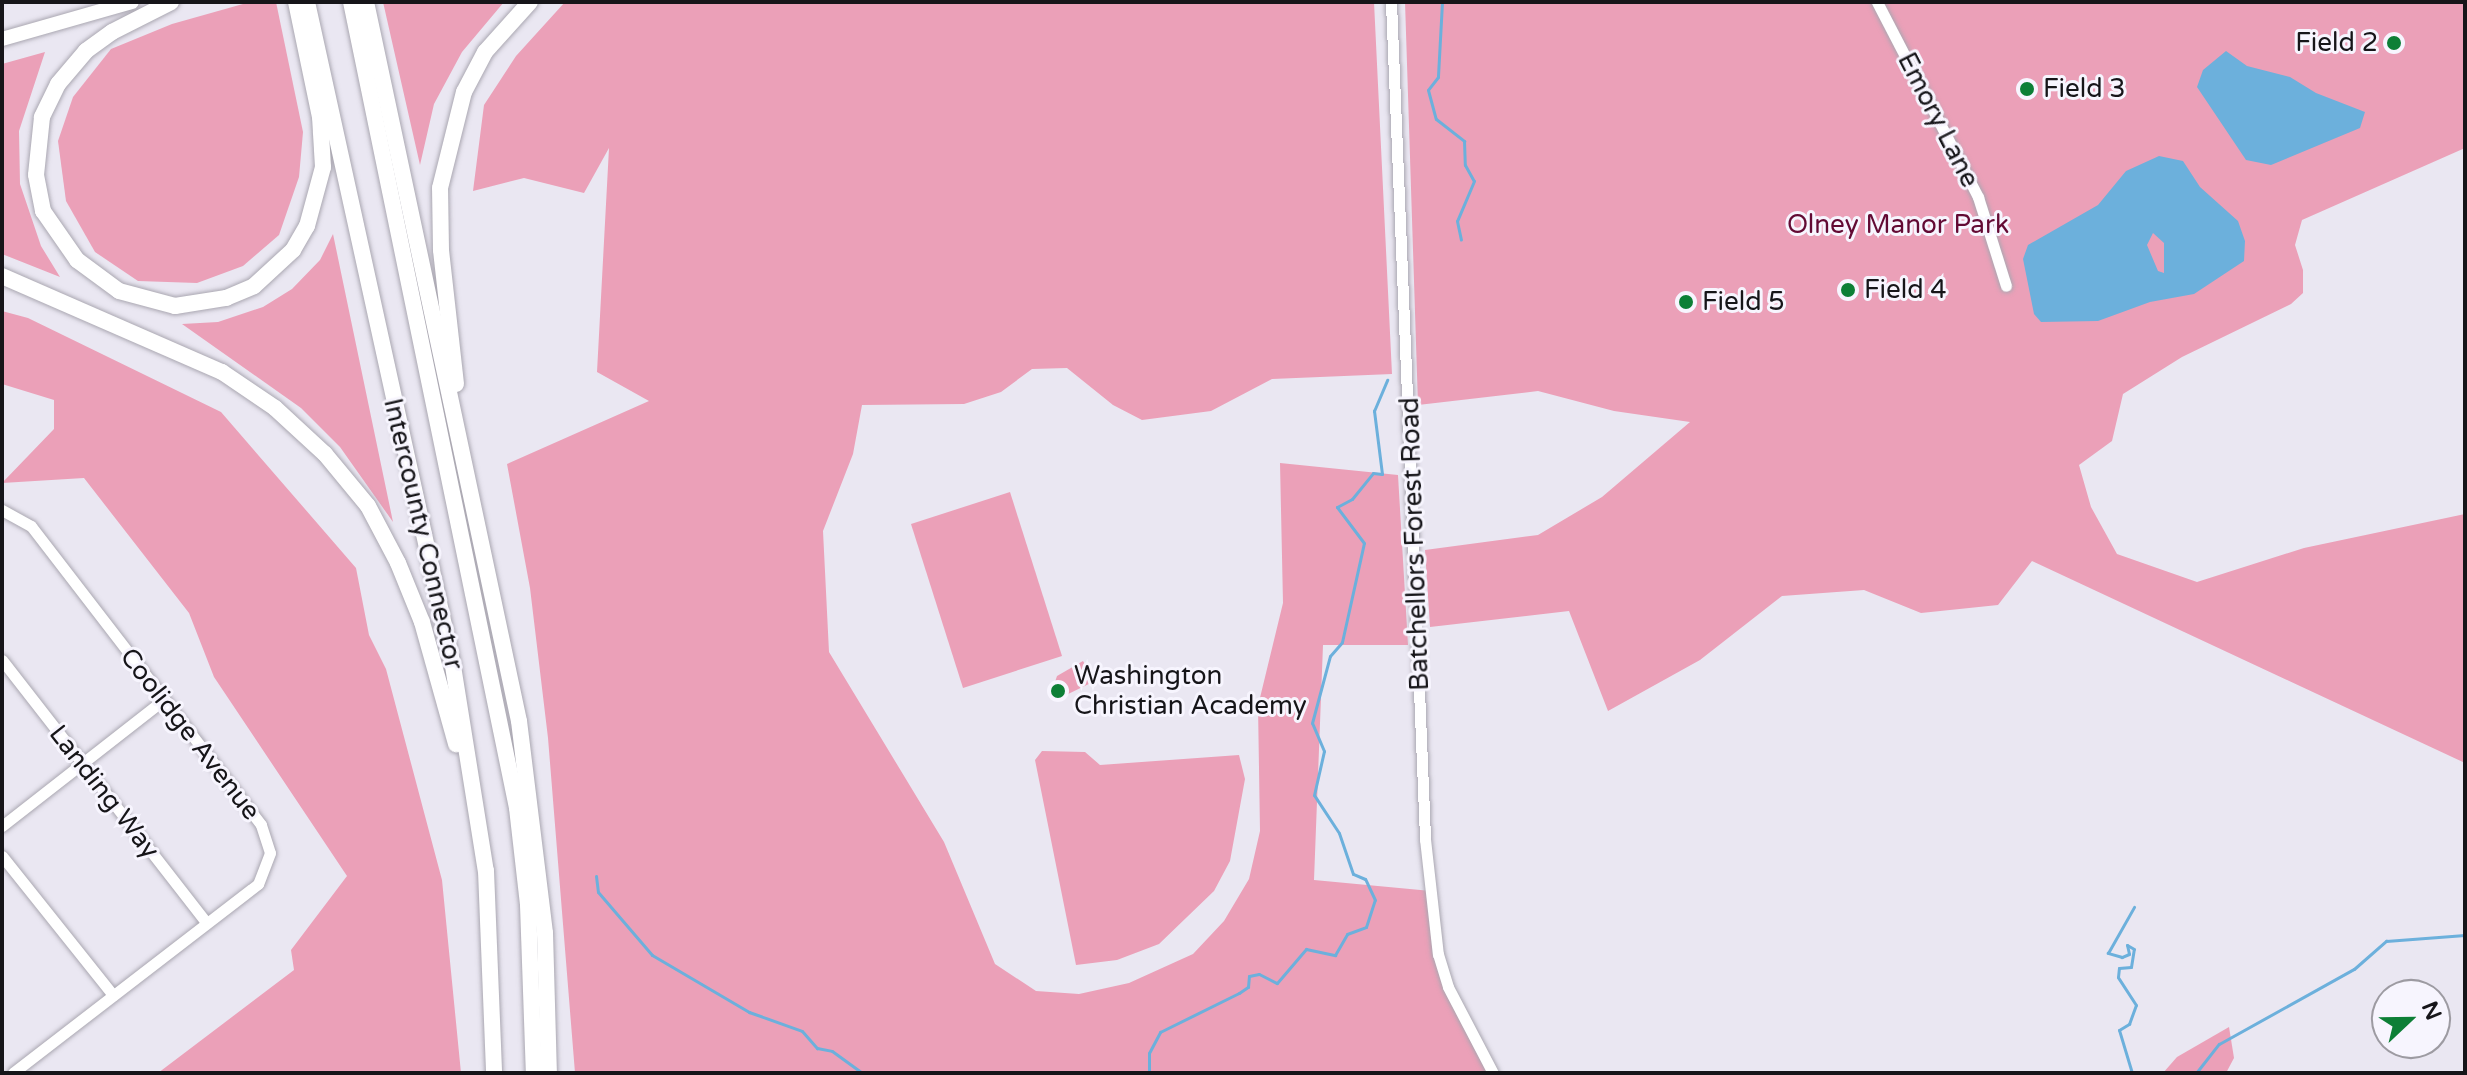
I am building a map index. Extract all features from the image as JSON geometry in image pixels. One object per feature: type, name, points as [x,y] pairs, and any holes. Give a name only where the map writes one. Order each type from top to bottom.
[{"type":"highway","points":[[171,2],[112,32],[86,51],[58,84],[42,117],[36,175],[43,211],[77,260],[119,291],[175,306],[226,298],[254,286],[293,250],[307,226],[323,167],[320,117],[296,2]]},
{"type":"highway","name":"Intercounty Connector","points":[[307,2],[453,666],[486,871],[494,1073]]},
{"type":"highway","name":"Intercounty Connector","points":[[351,2],[517,808],[528,905],[534,1073]]},
{"type":"highway","points":[[366,2],[462,453],[534,812],[545,933],[549,1073]]},
{"type":"highway","points":[[462,453],[441,250],[440,188],[464,92],[485,52],[530,2]]},
{"type":"highway","points":[[2,276],[222,372],[275,408],[325,454],[368,506],[422,622],[478,824]]},
{"type":"main road","points":[[2,39],[132,2]]},
{"type":"street","name":"Batchellors Forest Road","points":[[1391,2],[1425,839],[1438,954],[1448,987],[1493,1073]]},
{"type":"street","name":"Emory Lane","points":[[1877,2],[1978,197],[2006,286]]},
{"type":"street","name":"Coolidge Avenue","points":[[2,510],[31,526],[269,839],[267,866],[258,884],[13,1073]]},
{"type":"street","name":"Landing Way","points":[[2,660],[207,923]]},
{"type":"street","points":[[2,826],[163,700]]},
{"type":"street","points":[[2,856],[113,995]]},
{"type":"green space","points":[[250,2],[276,2],[303,132],[299,177],[279,235],[243,266],[197,283],[138,281],[95,252],[66,201],[58,141],[73,97],[111,49],[172,24]]},
{"type":"green space","points":[[383,2],[504,2],[462,52],[434,104],[420,165]]},
{"type":"green space","points":[[565,2],[1374,2],[1392,374],[1272,379],[1211,411],[1142,420],[1113,405],[1067,368],[1032,369],[1001,392],[964,404],[862,405],[853,454],[823,531],[829,652],[944,842],[995,964],[1036,991],[1079,994],[1129,983],[1193,954],[1224,921],[1249,879],[1260,831],[1258,706],[1283,603],[1280,463],[1398,475],[1408,645],[1323,645],[1314,880],[1431,891],[1438,954],[1493,1073],[575,1073],[548,738],[530,588],[507,464],[649,401],[597,372],[609,148],[584,193],[524,178],[473,191],[484,105],[516,56]]},
{"type":"green space","name":"Olney Manor Park","points":[[1405,2],[2465,2],[2465,148],[2302,220],[2295,245],[2303,270],[2303,293],[2291,304],[2182,357],[2123,394],[2112,441],[2079,465],[2091,507],[2117,554],[2197,582],[2304,548],[2465,514],[2465,763],[2032,561],[1998,605],[1921,613],[1864,590],[1782,596],[1700,660],[1608,711],[1569,611],[1430,627],[1425,550],[1538,535],[1602,497],[1690,422],[1614,411],[1538,391],[1418,405]]},
{"type":"green space","points":[[45,52],[19,131],[20,184],[41,246],[60,277],[2,254],[2,64]]},
{"type":"green space","points":[[333,234],[393,522],[340,447],[301,408],[182,324],[218,322],[263,307],[292,289],[320,260]]},
{"type":"green space","points":[[2,311],[28,318],[221,412],[356,568],[369,635],[386,669],[442,880],[461,1073],[158,1073],[294,970],[291,950],[347,876],[214,677],[189,613],[84,478],[2,483],[54,429],[54,400],[2,384]]},
{"type":"green space","points":[[1010,492],[1062,656],[963,688],[911,524]]},
{"type":"green space","points":[[1083,661],[1095,681],[1064,696],[1052,691],[1057,676]]},
{"type":"green space","points":[[1042,751],[1085,752],[1100,765],[1239,755],[1245,779],[1230,861],[1214,891],[1159,944],[1117,960],[1076,965],[1035,760]]},
{"type":"green space","points":[[2229,1027],[2234,1058],[2226,1073],[2163,1073],[2177,1057]]},
{"type":"water","points":[[2226,51],[2247,66],[2290,77],[2316,93],[2365,112],[2360,128],[2271,165],[2246,160],[2197,87],[2203,70]]},
{"type":"water","points":[[2159,156],[2183,161],[2200,187],[2238,221],[2245,241],[2244,261],[2194,294],[2150,302],[2098,321],[2041,322],[2034,314],[2023,259],[2028,245],[2098,205],[2126,171]],"holes":[[[2153,233],[2164,243],[2164,273],[2158,271],[2147,245]]]},
{"type":"waterway","points":[[1442,2],[1438,77],[1428,90],[1436,119],[1464,141],[1465,165],[1474,181],[1457,221],[1461,240]]},
{"type":"waterway","points":[[1149,1073],[1149,1053],[1160,1032],[1239,993],[1248,987],[1249,976],[1259,974],[1277,983],[1306,949],[1335,955],[1347,934],[1366,927],[1375,900],[1365,879],[1353,874],[1339,833],[1314,795],[1324,751],[1312,723],[1330,656],[1342,642],[1364,543],[1337,507],[1352,499],[1373,473],[1382,474],[1374,411],[1387,380]]},
{"type":"waterway","points":[[596,876],[598,892],[652,955],[749,1012],[802,1031],[817,1048],[832,1051],[862,1073]]},
{"type":"waterway","points":[[2132,1073],[2119,1030],[2129,1024],[2136,1005],[2118,977],[2119,968],[2131,967],[2134,949],[2127,945],[2129,954],[2122,957],[2108,953],[2134,907]]},
{"type":"waterway","points":[[2196,1073],[2219,1044],[2354,969],[2386,941],[2465,935]]},
{"type":"place","name":"Field 2","points":[[2394,43]]},
{"type":"place","name":"Field 3","points":[[2027,89]]},
{"type":"place","name":"Field 4","points":[[1848,290]]},
{"type":"place","name":"Field 5","points":[[1686,302]]},
{"type":"place","name":"Washington Christian Academy","points":[[1058,691]]}]
